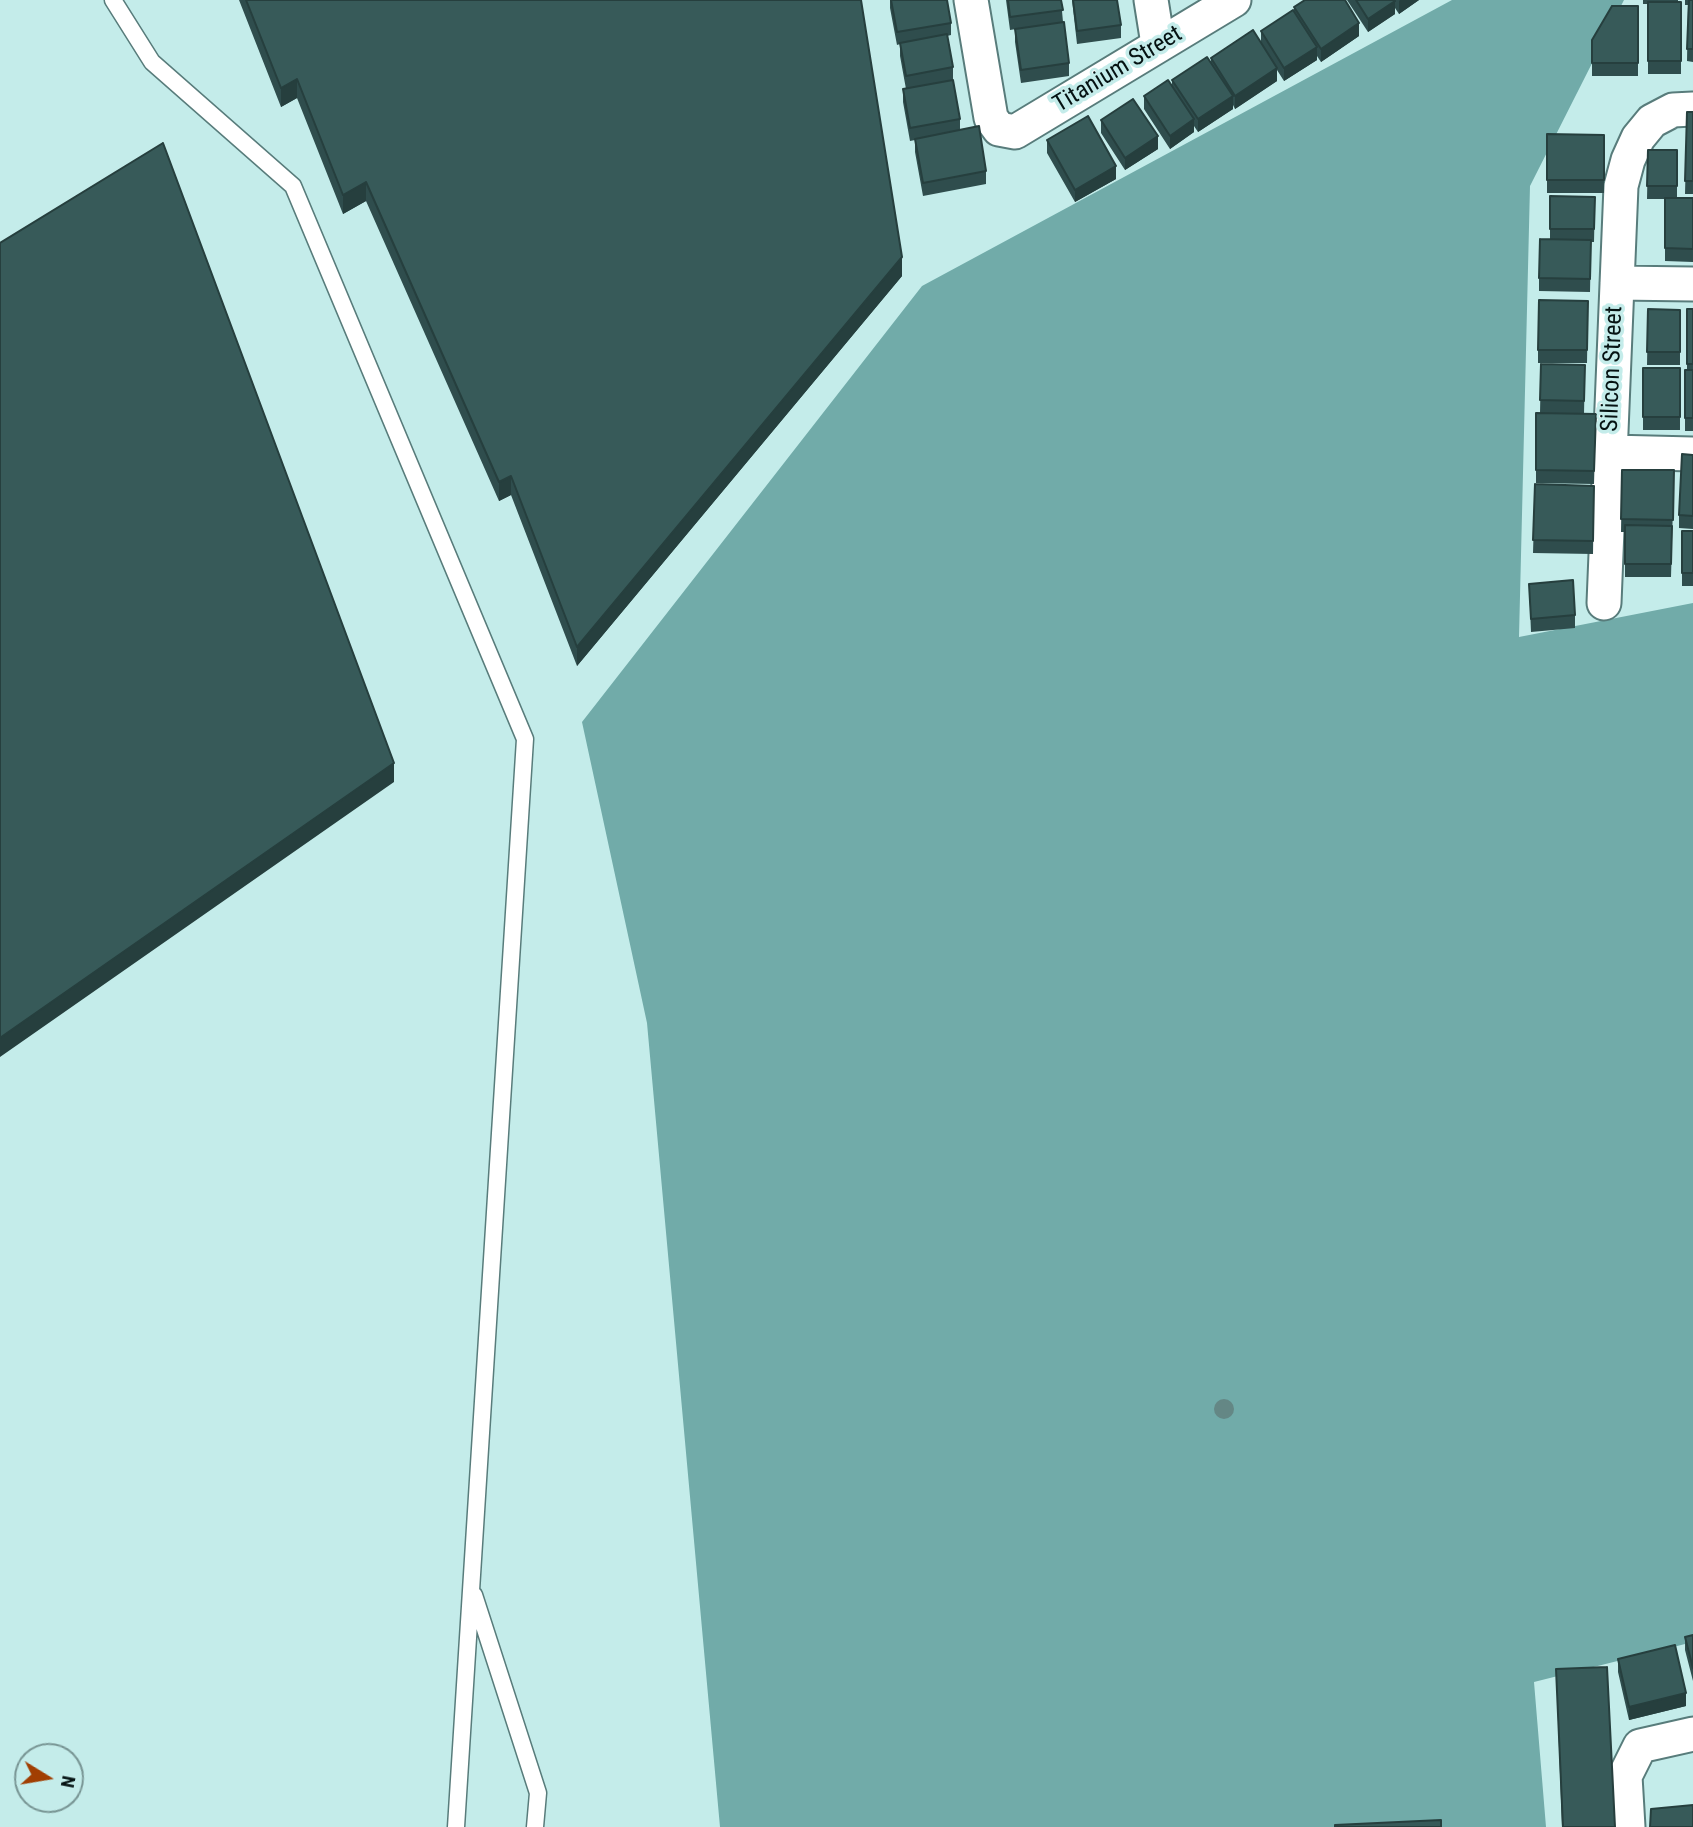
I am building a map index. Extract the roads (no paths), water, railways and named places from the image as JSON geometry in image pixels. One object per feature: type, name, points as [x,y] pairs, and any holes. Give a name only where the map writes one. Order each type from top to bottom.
[{"type":"street","name":"Titanium Street","points":[[971,0],[991,118],[999,129],[1015,132],[1234,0]]},
{"type":"street","points":[[1151,0],[1158,44]]},
{"type":"street","name":"Silicon Street","points":[[1604,603],[1621,186],[1628,160],[1639,138],[1652,121],[1673,110],[1693,109]]},
{"type":"street","points":[[1617,283],[1693,284]]},
{"type":"street","points":[[1610,452],[1693,454]]},
{"type":"street","points":[[1628,1827],[1625,1776],[1640,1746],[1693,1734]]},
{"type":"lane","points":[[114,0],[152,62],[293,186],[525,739],[456,1827]]},
{"type":"lane","points":[[471,1585],[538,1793],[535,1827]]}]
